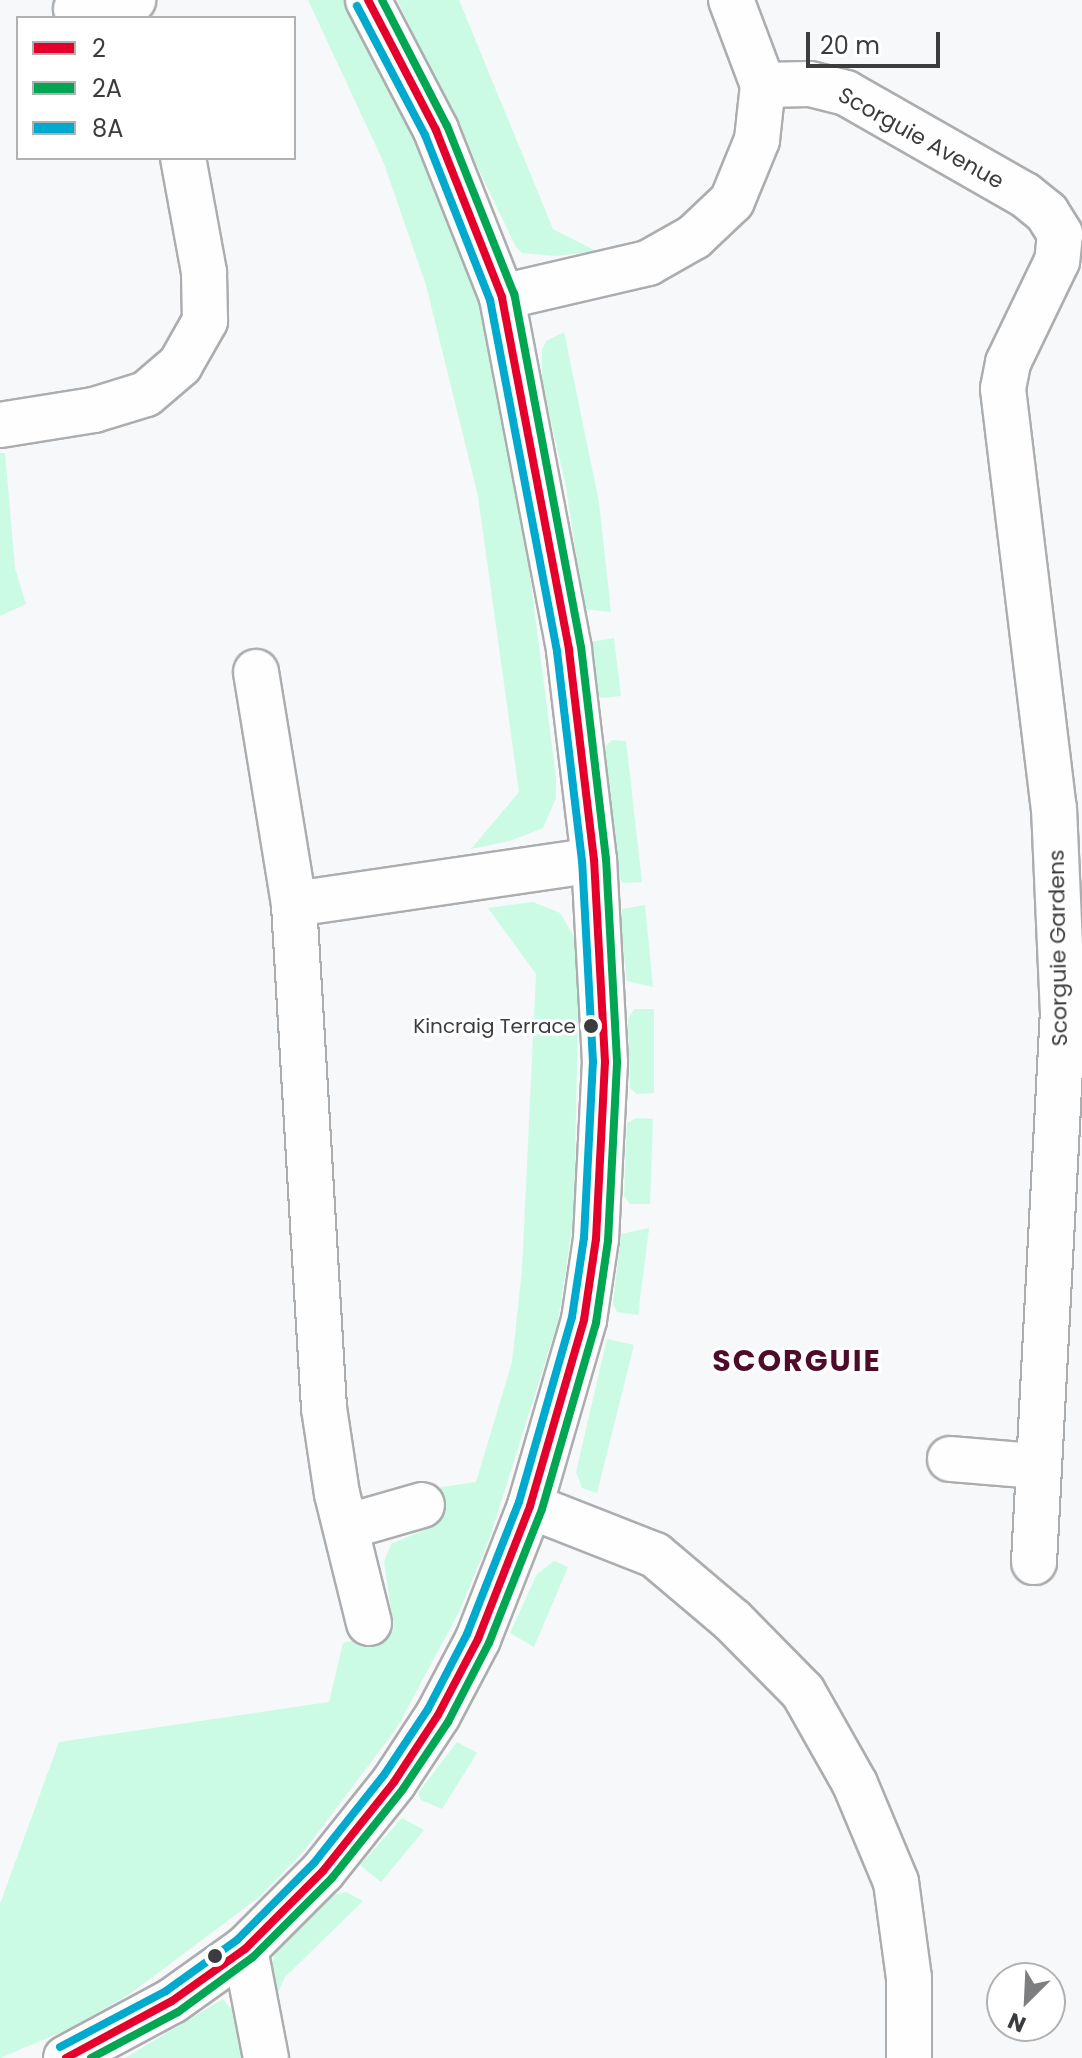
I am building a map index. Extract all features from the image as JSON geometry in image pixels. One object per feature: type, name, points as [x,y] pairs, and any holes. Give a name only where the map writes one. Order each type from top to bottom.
[{"type":"street","points":[[76,9],[133,0]]},
{"type":"street","points":[[66,2058],[172,2001],[245,1949],[323,1871],[429,1729],[478,1639],[530,1506],[584,1320],[596,1239],[605,1062],[594,860],[569,649],[502,297],[436,130],[368,0]]},
{"type":"street","points":[[502,297],[648,263],[694,237],[732,201],[757,140],[763,85],[731,0]]},
{"type":"street","name":"Scorguie Avenue","points":[[763,85],[810,84],[846,93],[1025,195],[1071,236],[1018,339]]},
{"type":"street","points":[[0,425],[94,410],[146,394],[180,365],[205,321],[204,272],[183,160]]},
{"type":"street","name":"Scorguie Gardens","points":[[1018,339],[1003,389],[1005,421],[1054,808],[1063,1011],[1036,1466],[1034,1562]]},
{"type":"street","points":[[256,672],[294,904],[324,1408],[346,1527],[369,1623]]},
{"type":"street","points":[[294,904],[594,860]]},
{"type":"street","points":[[950,1459],[1036,1466]]},
{"type":"street","points":[[346,1527],[422,1505]]},
{"type":"street","points":[[530,1506],[655,1555],[732,1620],[803,1692],[855,1784],[896,1882],[909,1978],[909,2058]]},
{"type":"street","points":[[245,1949],[266,2058]]},
{"type":"green space","points":[[308,0],[345,0],[418,142],[472,273],[484,320],[517,476],[556,777],[556,798],[543,828],[510,841],[471,849],[519,792],[478,496],[426,285],[383,161]]},
{"type":"green space","points":[[397,0],[459,0],[553,229],[596,251],[556,256],[522,253],[516,247]]},
{"type":"green space","points":[[564,332],[599,502],[611,612],[584,609],[566,487],[542,383],[542,350],[546,341]]},
{"type":"green space","points":[[0,453],[5,453],[15,568],[26,604],[0,616]]},
{"type":"green space","points":[[614,638],[621,696],[601,698],[595,692],[588,648],[590,642]]},
{"type":"green space","points":[[612,740],[626,741],[642,882],[623,883],[616,873],[602,750]]},
{"type":"green space","points":[[533,902],[560,913],[576,940],[579,960],[574,1214],[558,1321],[490,1537],[459,1612],[396,1729],[304,1851],[258,1898],[131,1993],[71,2028],[0,2058],[0,1904],[59,1742],[329,1702],[343,1643],[394,1630],[384,1562],[391,1544],[434,1526],[429,1489],[476,1482],[512,1362],[522,1270],[536,974],[488,908]]},
{"type":"green space","points":[[645,905],[653,987],[627,981],[621,930],[622,909]]},
{"type":"green space","points":[[634,1009],[654,1009],[654,1093],[637,1094],[630,1088],[628,1019]]},
{"type":"green space","points":[[636,1118],[653,1119],[650,1204],[630,1204],[624,1196],[627,1123]]},
{"type":"green space","points":[[649,1228],[638,1315],[617,1312],[613,1304],[621,1234]]},
{"type":"green space","points":[[607,1339],[634,1345],[597,1493],[582,1488],[576,1472]]},
{"type":"green space","points":[[554,1561],[568,1567],[534,1647],[510,1633],[537,1574]]},
{"type":"green space","points":[[457,1742],[477,1753],[442,1809],[421,1800],[418,1793]]},
{"type":"green space","points":[[402,1818],[424,1830],[381,1882],[360,1865]]},
{"type":"green space","points":[[346,1892],[363,1901],[285,1977],[278,1992],[270,1970],[275,1953],[333,1895]]},
{"type":"green space","points":[[223,1999],[242,2022],[249,2058],[125,2058]]},
{"type":"transit line","name":"2","points":[[66,2058],[172,2001],[245,1949],[323,1871],[394,1782],[438,1715],[478,1639],[530,1506],[584,1320],[596,1239],[605,1062],[594,860],[569,649],[502,297],[436,130],[368,0]]},
{"type":"transit line","name":"2A","points":[[91,2058],[178,2012],[253,1957],[332,1878],[403,1789],[448,1722],[489,1643],[542,1509],[596,1323],[608,1241],[617,1061],[606,859],[581,647],[514,294],[447,126],[382,0]]},
{"type":"transit line","name":"8A","points":[[60,2047],[166,1991],[237,1940],[314,1863],[384,1775],[428,1709],[467,1634],[519,1502],[572,1317],[584,1238],[593,1062],[582,861],[557,651],[490,300],[425,135],[357,6]]},
{"type":"place","name":"Kincraig Terrace","points":[[591,1026]]},
{"type":"district","name":"SCORGUIE","points":[[797,1361]]}]
